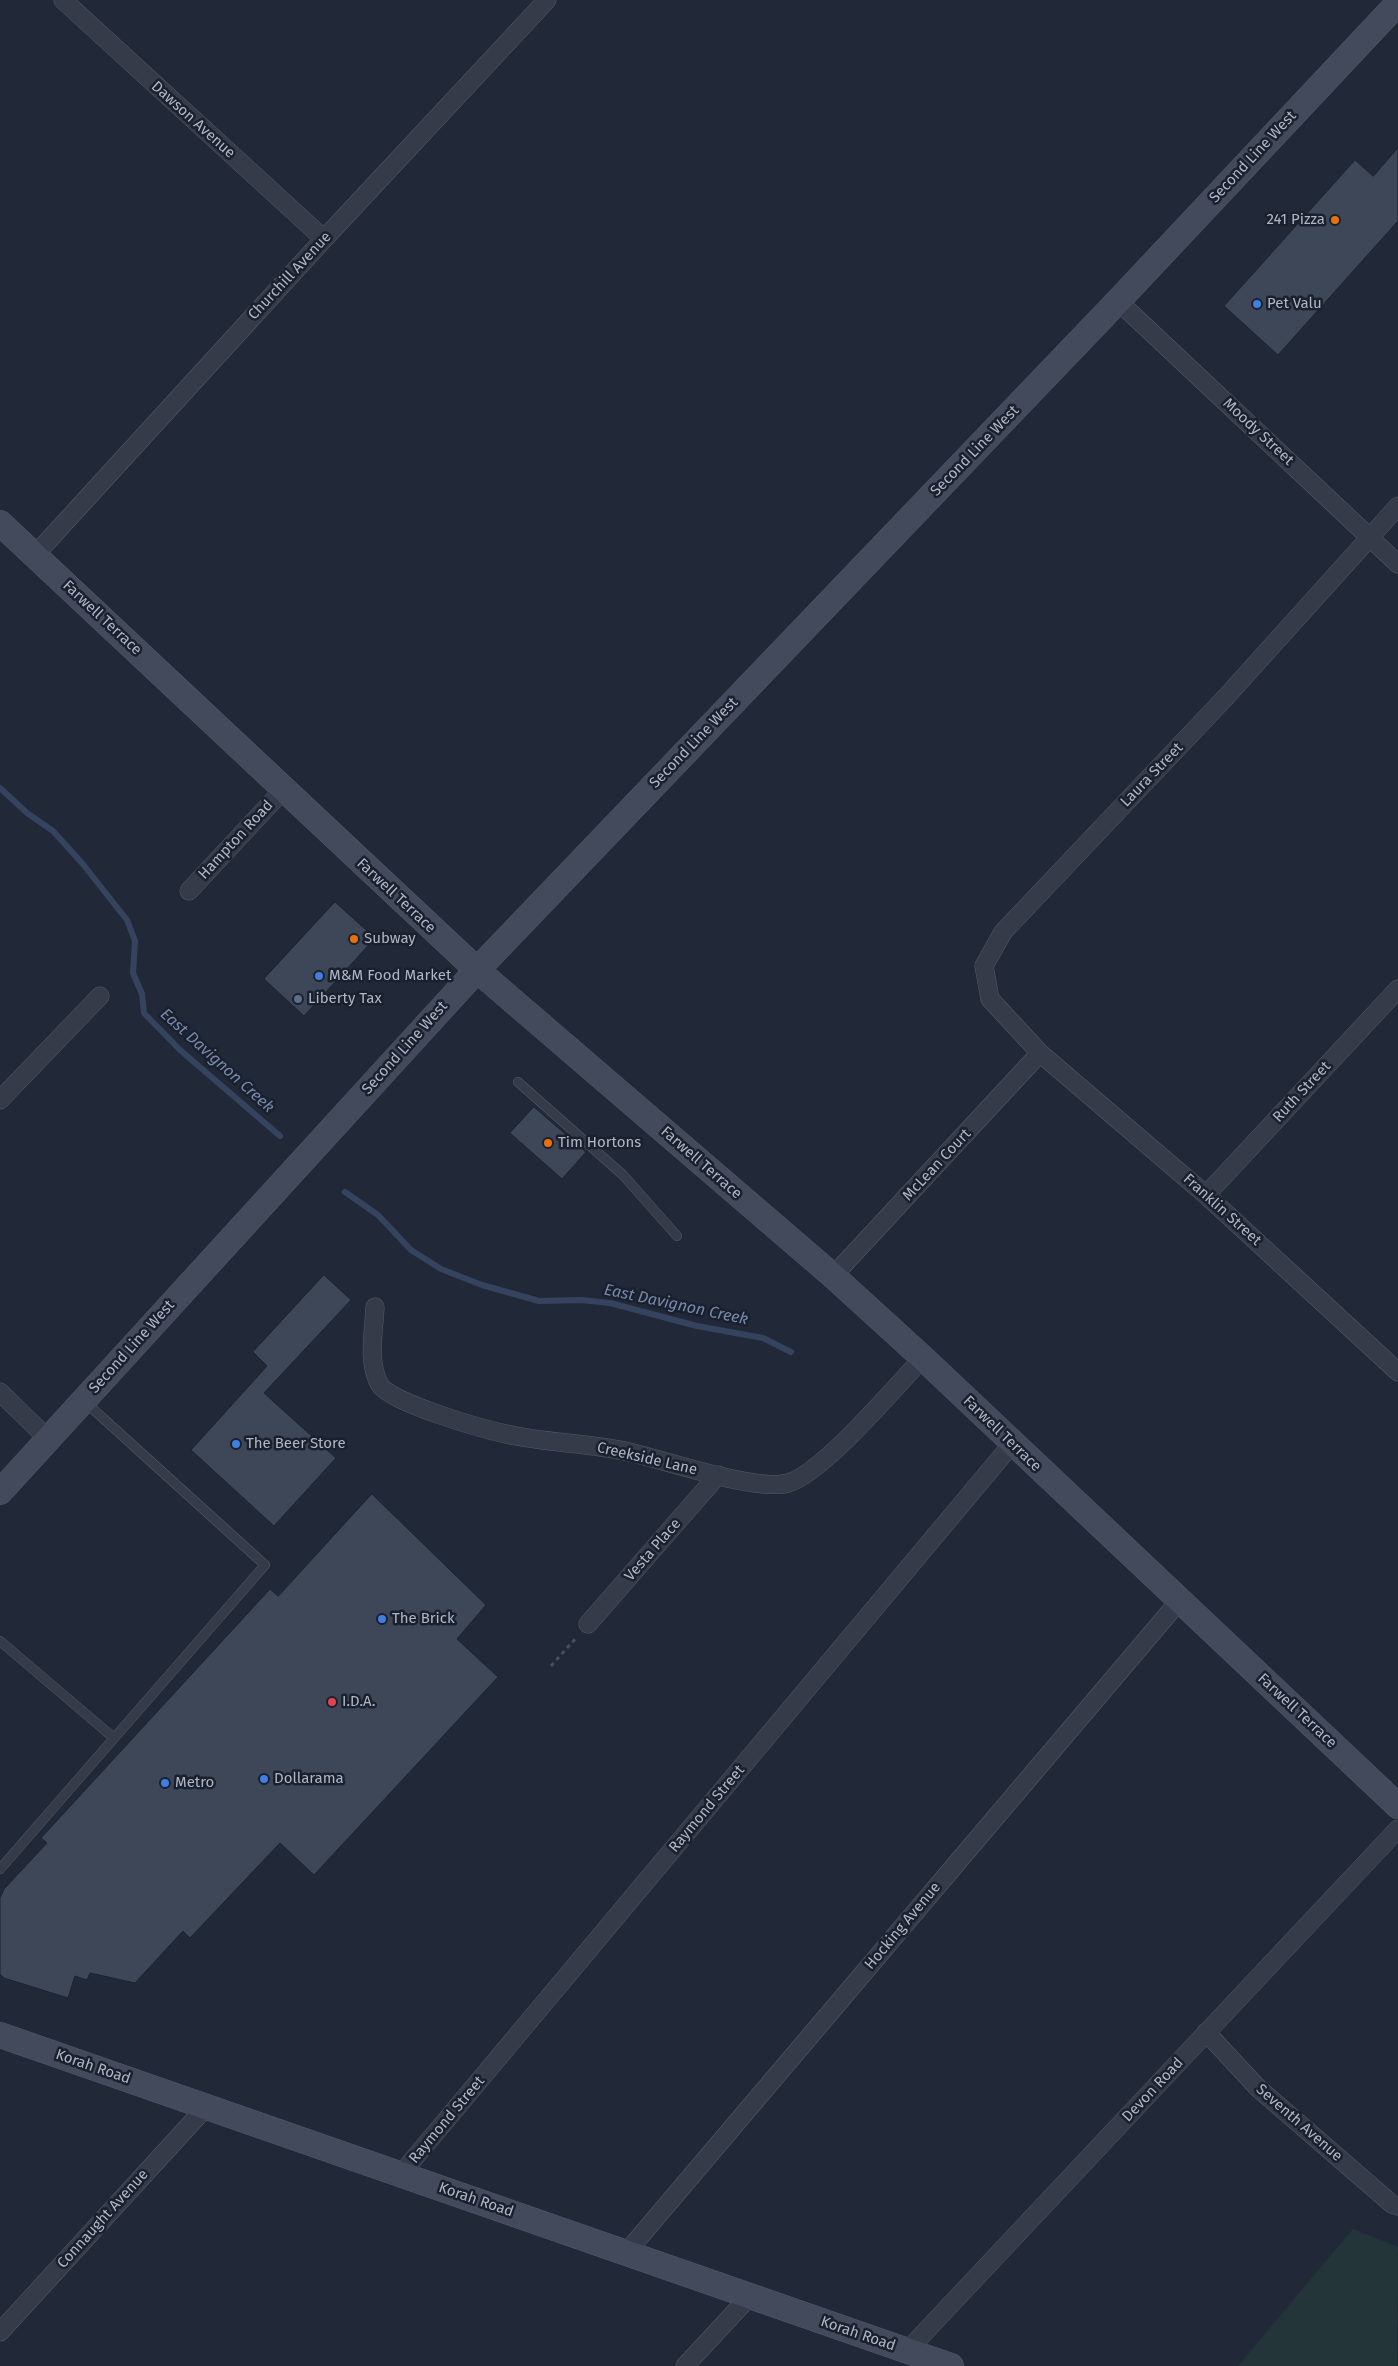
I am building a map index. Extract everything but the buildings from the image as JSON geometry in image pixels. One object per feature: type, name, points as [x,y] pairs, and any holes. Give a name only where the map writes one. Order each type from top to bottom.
[{"type":"street","name":"Dawson Avenue","points":[[63,0],[324,239]]},
{"type":"street","name":"Churchill Avenue","points":[[35,554],[324,239],[547,0]]},
{"type":"street","name":"Second Line West","points":[[0,1492],[477,970],[1118,301],[1398,3]]},
{"type":"street","name":"Moody Street","points":[[1118,301],[1398,564]]},
{"type":"street","name":"Laura Street","points":[[1040,1053],[990,999],[984,966],[1003,932],[1225,698],[1398,506]]},
{"type":"street","name":"Farwell Terrace","points":[[0,523],[477,970],[834,1276],[1398,1806]]},
{"type":"street","name":"Hampton Road","points":[[189,891],[283,790]]},
{"type":"street","name":"Ruth Street","points":[[1206,1195],[1398,989]]},
{"type":"street","points":[[0,1100],[100,996]]},
{"type":"street","name":"Franklin Street","points":[[1040,1053],[1206,1195],[1398,1372]]},
{"type":"street","name":"McLean Court","points":[[834,1276],[1040,1053]]},
{"type":"street","name":"Creekside Lane","points":[[375,1307],[373,1364],[380,1386],[404,1402],[506,1434],[628,1451],[718,1475],[774,1486],[789,1483],[816,1466],[852,1432],[923,1358]]},
{"type":"street","points":[[0,1392],[48,1439]]},
{"type":"street","name":"Raymond Street","points":[[402,2174],[1012,1444]]},
{"type":"street","name":"Vesta Place","points":[[588,1624],[718,1475]]},
{"type":"street","name":"Hocking Avenue","points":[[626,2253],[1180,1600]]},
{"type":"street","name":"Devon Road","points":[[908,2351],[1398,1829]]},
{"type":"street","name":"Seventh Avenue","points":[[1206,2032],[1258,2088],[1392,2204],[1398,2206]]},
{"type":"street","name":"Korah Road","points":[[0,2034],[951,2366]]},
{"type":"street","name":"Connaught Avenue","points":[[0,2332],[206,2106]]},
{"type":"street","points":[[685,2366],[750,2296]]},
{"type":"lane","points":[[518,1082],[623,1175],[677,1236]]},
{"type":"lane","points":[[0,1869],[266,1565],[84,1401]]},
{"type":"lane","points":[[0,1641],[114,1738]]},
{"type":"path","points":[[551,1666],[588,1624]]},
{"type":"shaded area","points":[[1353,2229],[1398,2247],[1397,2366],[1238,2366]]},
{"type":"waterway","name":"East Davignon Creek","points":[[0,788],[27,813],[53,831],[82,863],[127,920],[135,941],[133,973],[142,994],[144,1013],[180,1050],[280,1136]]},
{"type":"waterway","name":"East Davignon Creek","points":[[345,1192],[378,1215],[411,1250],[441,1269],[482,1285],[539,1301],[581,1300],[610,1303],[697,1326],[763,1338],[791,1352]]},
{"type":"place","name":"241 Pizza","points":[[1335,220]]},
{"type":"place","name":"Pet Valu","points":[[1257,304]]},
{"type":"place","name":"Subway","points":[[354,939]]},
{"type":"place","name":"M&M Food Market","points":[[319,976]]},
{"type":"place","name":"Liberty Tax","points":[[298,999]]},
{"type":"place","name":"Tim Hortons","points":[[548,1143]]},
{"type":"place","name":"The Beer Store","points":[[236,1444]]},
{"type":"place","name":"The Brick","points":[[382,1619]]},
{"type":"place","name":"I.D.A.","points":[[332,1702]]},
{"type":"place","name":"Dollarama","points":[[264,1779]]},
{"type":"place","name":"Metro","points":[[165,1783]]}]
